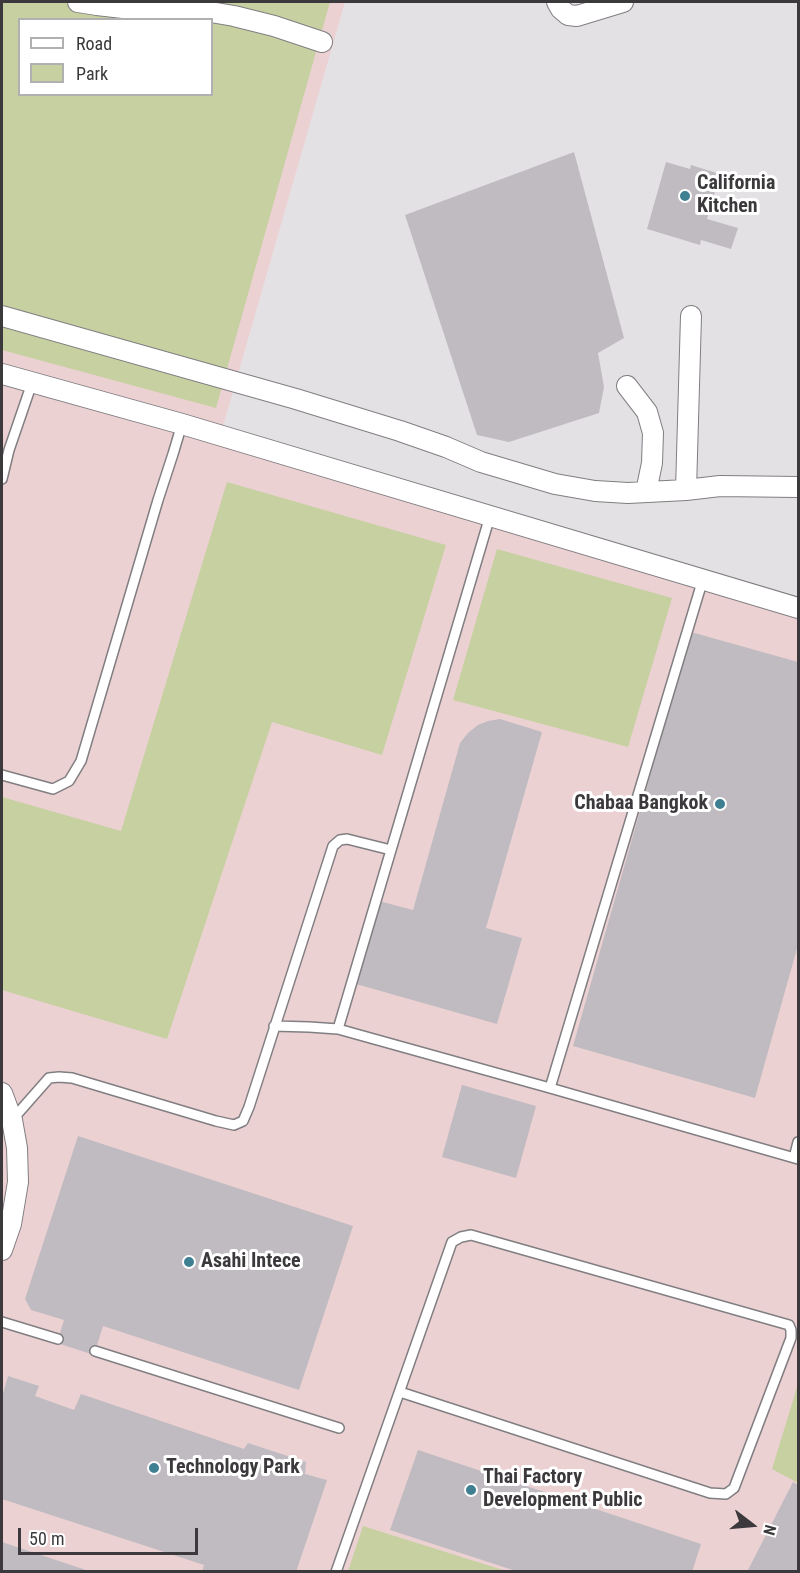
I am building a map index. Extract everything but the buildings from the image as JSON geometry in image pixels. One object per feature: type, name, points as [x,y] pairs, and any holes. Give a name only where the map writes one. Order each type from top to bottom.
[{"type":"street","points":[[78,2],[132,9],[199,10],[273,26],[322,42]]},
{"type":"street","points":[[557,2],[568,15],[577,16],[623,2]]},
{"type":"street","points":[[2,316],[296,399],[400,431],[481,462],[555,484],[595,491],[646,492],[720,486],[798,487]]},
{"type":"street","points":[[686,490],[691,316]]},
{"type":"street","points":[[2,374],[182,424],[798,608]]},
{"type":"street","points":[[627,386],[647,412],[653,433],[652,463],[646,492]]},
{"type":"street","points":[[2,1093],[12,1120],[17,1148],[18,1182],[11,1224],[2,1250]]},
{"type":"lane","points":[[2,479],[4,460],[32,383]]},
{"type":"lane","points":[[2,775],[53,789],[69,781],[81,761],[182,424]]},
{"type":"lane","points":[[338,1029],[490,516]]},
{"type":"lane","points":[[550,1088],[703,579]]},
{"type":"lane","points":[[12,1120],[49,1078],[59,1077],[72,1078],[216,1121],[234,1125],[243,1121],[333,846],[340,840],[347,839],[391,850]]},
{"type":"lane","points":[[274,1026],[338,1029],[796,1159],[798,1142]]},
{"type":"lane","points":[[336,1572],[452,1242],[461,1237],[471,1236],[494,1242],[789,1325],[791,1330],[791,1338],[734,1488],[726,1494],[710,1493],[400,1392]]},
{"type":"lane","points":[[2,1322],[58,1339]]},
{"type":"lane","points":[[96,1351],[339,1428]]},
{"type":"shaded area","points":[[2,2],[345,2],[223,426],[798,598],[798,1571],[2,1572]]},
{"type":"green space","points":[[2,2],[330,2],[216,408],[2,350]]},
{"type":"green space","points":[[227,482],[446,545],[382,755],[272,722],[167,1039],[2,990],[2,797],[121,831]]},
{"type":"green space","points":[[497,549],[672,598],[628,747],[453,700]]},
{"type":"green space","points":[[798,1384],[798,1483],[772,1469]]},
{"type":"green space","points":[[363,1526],[506,1571],[348,1571]]},
{"type":"place","name":"California Kitchen","points":[[685,196]]},
{"type":"place","name":"Chabaa Bangkok","points":[[720,804]]},
{"type":"place","name":"Asahi Intece","points":[[189,1262]]},
{"type":"place","name":"Technology Park","points":[[154,1468]]},
{"type":"place","name":"Thai Factory Development Public","points":[[471,1490]]}]
